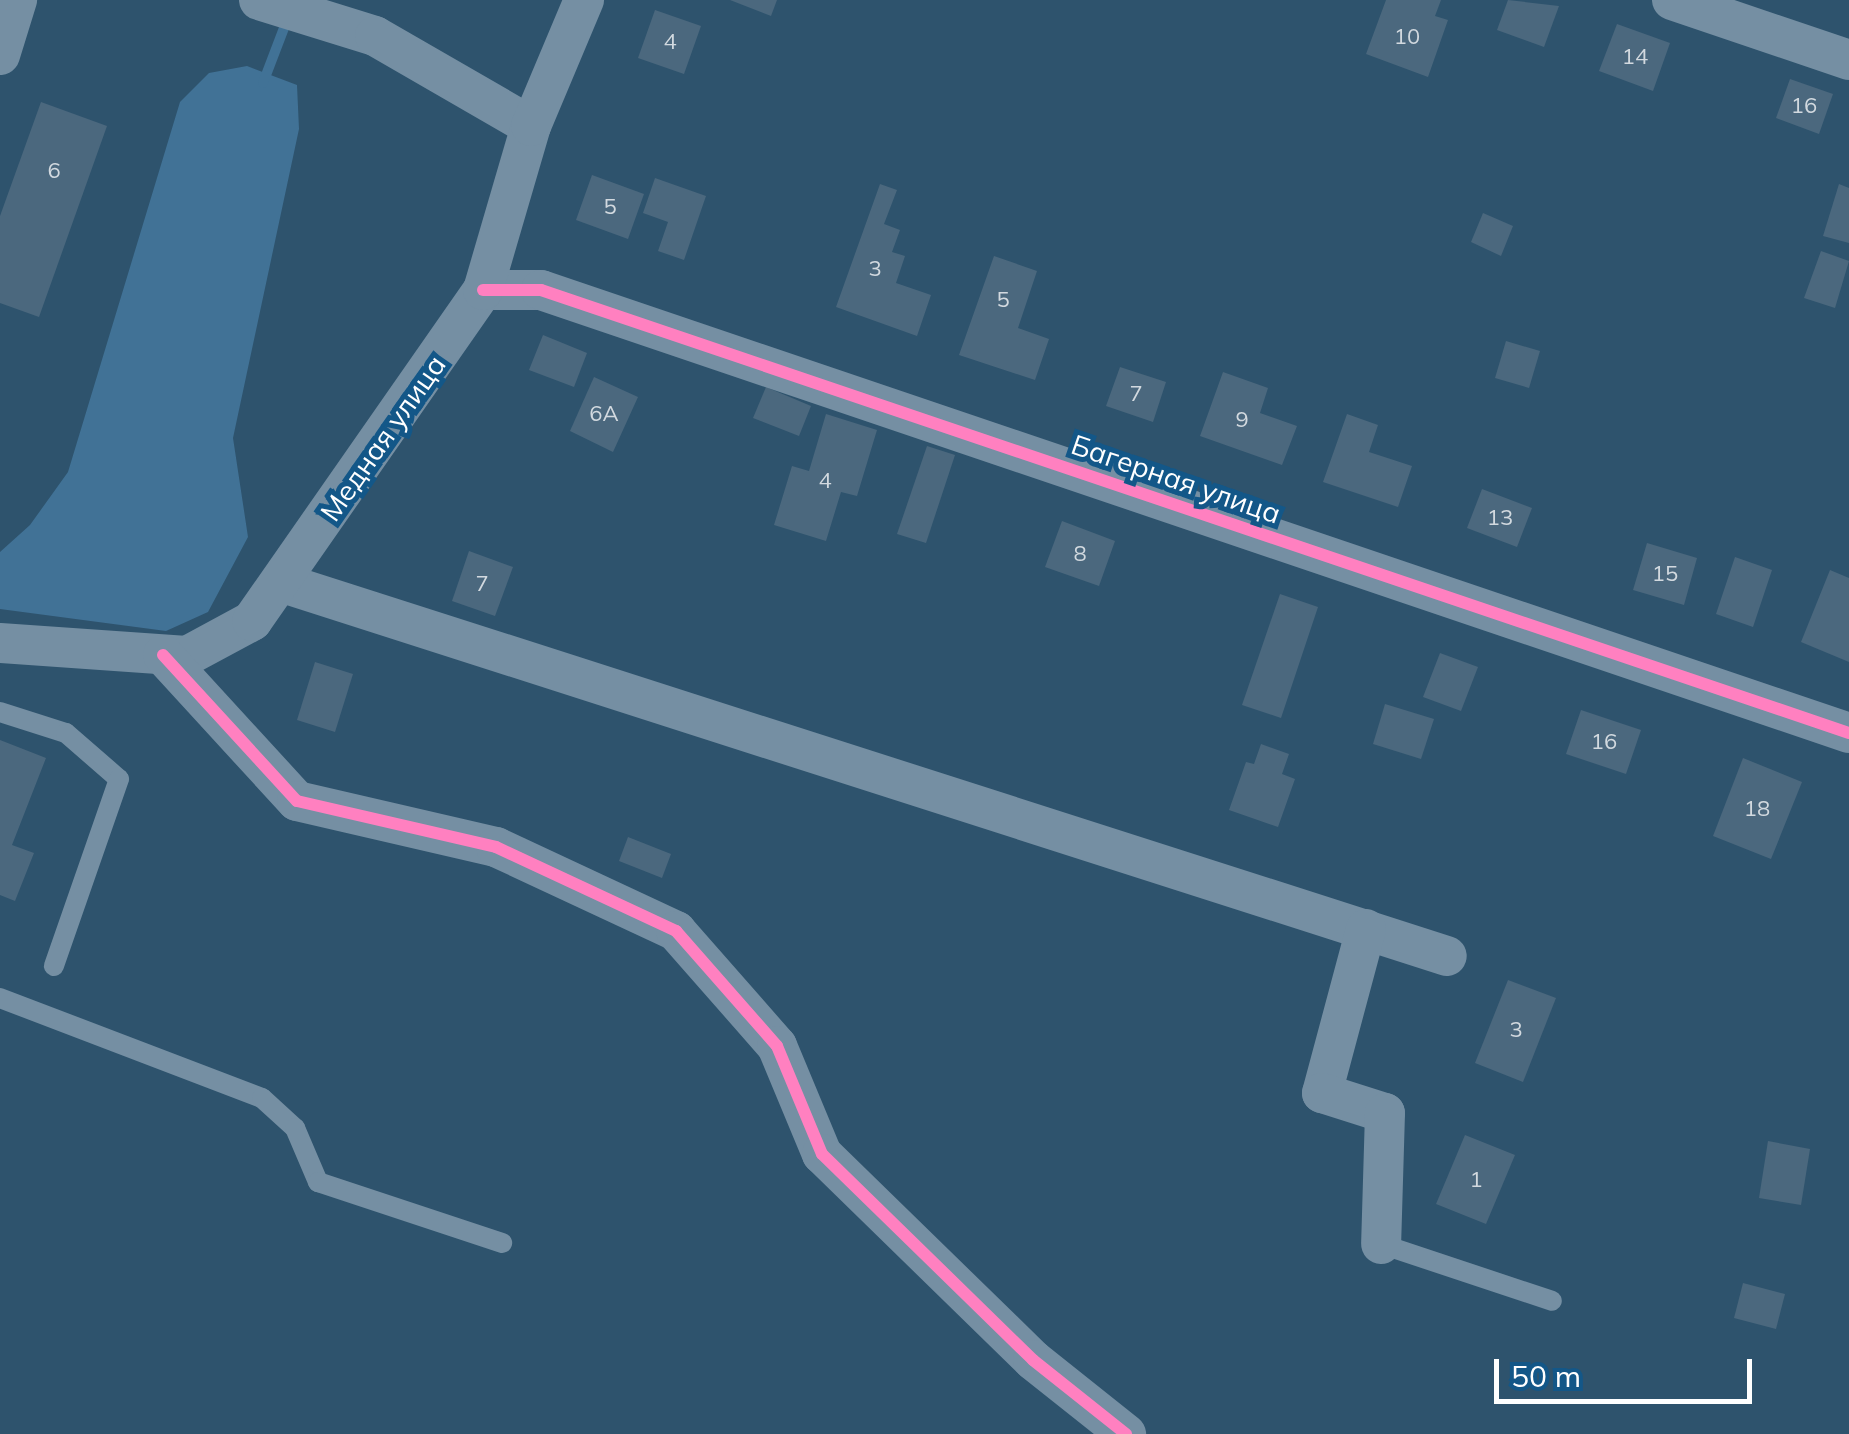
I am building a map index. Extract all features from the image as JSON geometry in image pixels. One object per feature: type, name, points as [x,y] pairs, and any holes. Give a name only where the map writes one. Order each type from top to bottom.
[{"type":"street","points":[[0,55],[18,0]]},
{"type":"street","points":[[259,0],[375,36],[531,126]]},
{"type":"street","name":"Медная улица","points":[[0,643],[187,656],[252,622],[483,290],[531,126],[584,0]]},
{"type":"street","points":[[1672,0],[1849,60]]},
{"type":"street","name":"Багерная улица","points":[[483,290],[541,290],[1849,732]]},
{"type":"street","points":[[282,583],[1447,956]]},
{"type":"street","points":[[163,655],[297,801],[496,847],[676,931],[776,1046],[822,1154],[1033,1360],[1126,1434]]},
{"type":"street","points":[[1366,928],[1322,1093],[1385,1113],[1381,1244]]},
{"type":"lane","points":[[0,712],[66,733],[119,780],[54,966]]},
{"type":"lane","points":[[0,998],[262,1098],[295,1128],[318,1182],[502,1243]]},
{"type":"lane","points":[[1381,1244],[1552,1301]]},
{"type":"water","points":[[247,66],[297,85],[299,129],[233,438],[248,537],[208,612],[166,631],[0,609],[0,552],[30,525],[68,472],[180,102],[209,73]]},
{"type":"building","points":[[730,0],[777,0],[771,16]]},
{"type":"building","points":[[1386,0],[1441,0],[1435,16],[1448,20],[1428,77],[1366,54]]},
{"type":"building","points":[[1508,0],[1559,6],[1544,47],[1497,30]]},
{"type":"building","points":[[655,10],[701,26],[684,74],[638,58]]},
{"type":"building","points":[[1617,24],[1670,43],[1653,91],[1599,71]]},
{"type":"building","points":[[1790,79],[1833,94],[1819,134],[1776,118]]},
{"type":"building","points":[[41,102],[107,126],[39,317],[0,303],[0,216]]},
{"type":"building","points":[[592,175],[644,194],[628,239],[576,220]]},
{"type":"building","points":[[655,178],[706,196],[684,260],[658,251],[668,222],[643,213]]},
{"type":"building","points":[[880,184],[897,190],[884,224],[900,230],[892,252],[905,256],[896,283],[931,295],[917,336],[836,307]]},
{"type":"building","points":[[1839,184],[1849,188],[1849,243],[1823,236]]},
{"type":"building","points":[[1483,213],[1513,226],[1501,256],[1471,242]]},
{"type":"building","points":[[1821,251],[1849,261],[1835,308],[1804,298]]},
{"type":"building","points":[[994,256],[1037,271],[1018,328],[1049,339],[1035,380],[959,355]]},
{"type":"building","points":[[543,335],[587,353],[574,387],[529,370]]},
{"type":"building","points":[[1506,341],[1540,351],[1529,388],[1495,378]]},
{"type":"building","points":[[1120,367],[1166,382],[1153,422],[1106,406]]},
{"type":"building","points":[[1223,372],[1268,388],[1260,413],[1297,426],[1282,465],[1200,436]]},
{"type":"building","points":[[594,377],[638,397],[613,452],[570,431]]},
{"type":"building","points":[[766,387],[811,406],[799,436],[753,418]]},
{"type":"building","points":[[826,414],[877,430],[857,496],[841,492],[826,541],[774,525],[792,466],[809,471]]},
{"type":"building","points":[[1347,414],[1378,425],[1369,452],[1412,466],[1398,507],[1323,482]]},
{"type":"building","points":[[927,446],[955,455],[926,543],[897,534]]},
{"type":"building","points":[[1482,489],[1532,508],[1517,547],[1467,528]]},
{"type":"building","points":[[1062,521],[1115,541],[1099,586],[1045,567]]},
{"type":"building","points":[[1647,543],[1697,558],[1684,605],[1633,590]]},
{"type":"building","points":[[469,551],[513,567],[495,616],[452,601]]},
{"type":"building","points":[[1735,557],[1772,570],[1753,627],[1716,614]]},
{"type":"building","points":[[1830,570],[1849,578],[1849,662],[1801,642]]},
{"type":"building","points":[[1280,594],[1318,607],[1281,718],[1242,705]]},
{"type":"building","points":[[1440,653],[1478,667],[1461,711],[1423,697]]},
{"type":"building","points":[[315,662],[353,674],[335,732],[297,720]]},
{"type":"building","points":[[1385,704],[1434,719],[1421,759],[1373,744]]},
{"type":"building","points":[[1581,710],[1641,730],[1626,774],[1566,754]]},
{"type":"building","points":[[0,740],[46,758],[12,845],[34,853],[15,901],[0,895]]},
{"type":"building","points":[[1261,744],[1289,754],[1282,774],[1295,779],[1278,827],[1229,810],[1246,762],[1254,764]]},
{"type":"building","points":[[1743,758],[1802,782],[1771,859],[1713,836]]},
{"type":"building","points":[[628,837],[671,854],[662,878],[619,861]]},
{"type":"building","points":[[1508,980],[1556,998],[1523,1082],[1475,1063]]},
{"type":"building","points":[[1465,1135],[1515,1155],[1486,1224],[1436,1204]]},
{"type":"building","points":[[1768,1141],[1810,1149],[1801,1205],[1759,1198]]},
{"type":"building","points":[[1743,1283],[1785,1294],[1776,1329],[1734,1318]]},
{"type":"waterway","points":[[263,83],[287,20]]},
{"type":"cycle path","points":[[483,290],[541,290],[1849,733]]},
{"type":"cycle path","points":[[163,655],[297,801],[496,847],[676,931],[777,1046],[822,1154],[1033,1360],[1126,1434]]}]
